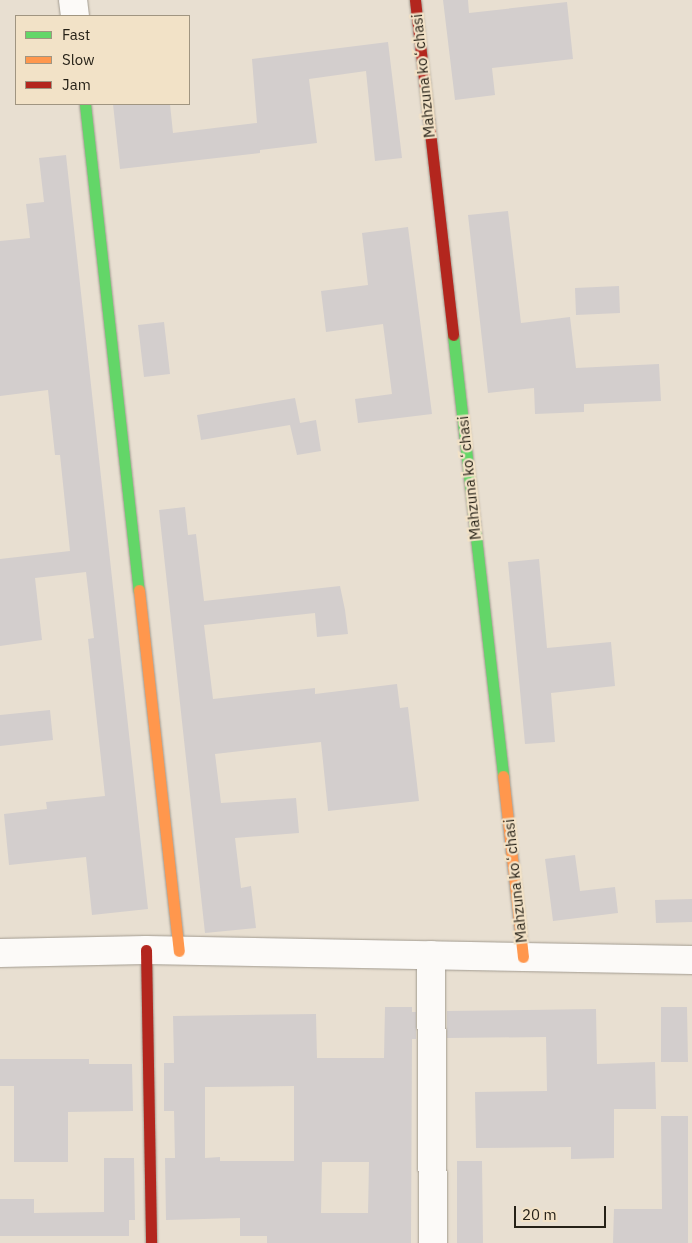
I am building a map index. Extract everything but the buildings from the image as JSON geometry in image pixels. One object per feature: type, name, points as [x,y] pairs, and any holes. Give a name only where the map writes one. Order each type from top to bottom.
[{"type":"street","points":[[73,0],[75,15]]},
{"type":"street","name":"Mahzuna koʻchasi","points":[[415,0],[524,957]]},
{"type":"street","points":[[85,105],[179,951]]},
{"type":"street","points":[[0,953],[146,950],[692,960]]},
{"type":"street","points":[[146,950],[151,1243]]},
{"type":"street","points":[[431,955],[433,1243]]},
{"type":"traffic: fast","points":[[85,105],[139,590]]},
{"type":"traffic: fast","points":[[453,335],[503,776]]},
{"type":"traffic: slow","points":[[139,590],[179,951]]},
{"type":"traffic: slow","points":[[503,776],[523,957]]},
{"type":"traffic: jam","points":[[415,0],[453,335]]},
{"type":"traffic: jam","points":[[146,950],[151,1243]]}]
